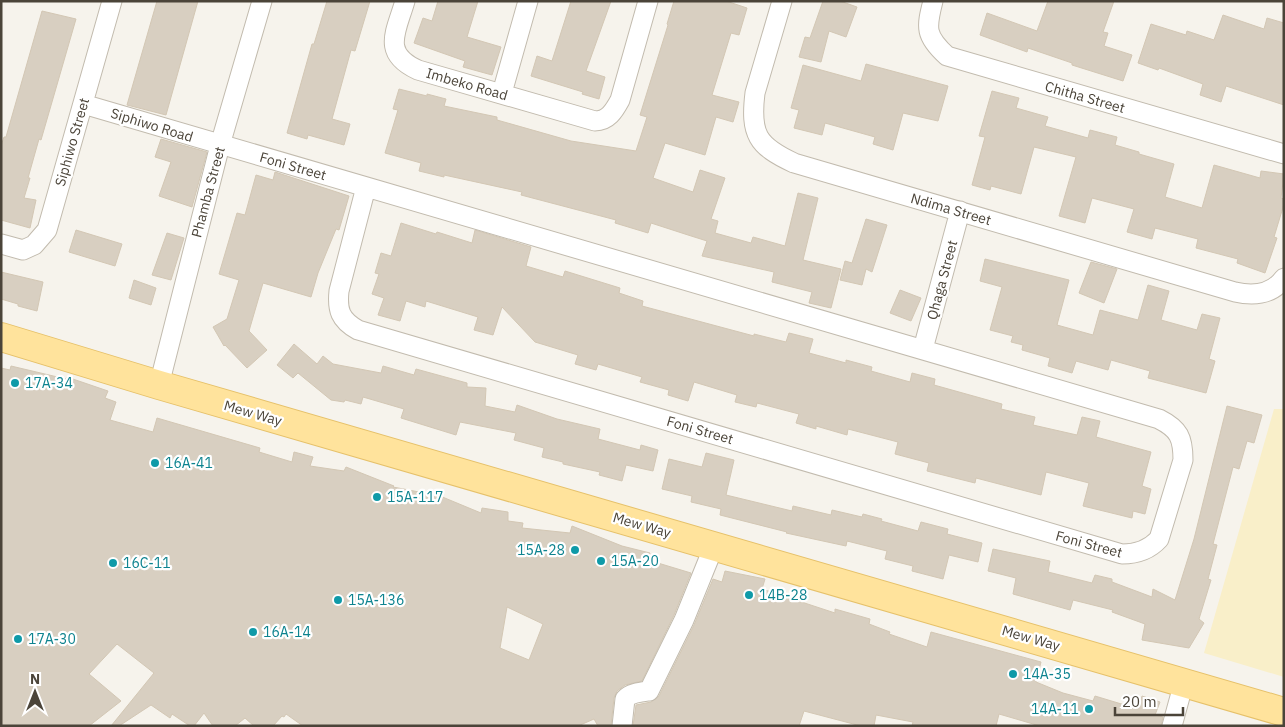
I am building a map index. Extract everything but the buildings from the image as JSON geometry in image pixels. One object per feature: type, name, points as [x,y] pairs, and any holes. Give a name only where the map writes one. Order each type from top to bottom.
[{"type":"main road","name":"Mew Way","points":[[1,337],[159,385],[1284,712]]},
{"type":"street","name":"Siphiwo Street","points":[[1,244],[23,250],[34,245],[47,230],[112,1]]},
{"type":"street","name":"Phamba Street","points":[[159,385],[220,146],[262,1]]},
{"type":"street","name":"Imbeko Road","points":[[405,1],[394,41],[397,56],[402,61],[418,70],[595,121],[601,121],[606,118],[616,108],[620,100],[648,1]]},
{"type":"street","points":[[502,94],[528,1]]},
{"type":"street","name":"Ndima Street","points":[[782,1],[755,93],[754,105],[754,126],[757,135],[771,152],[794,163],[1235,292],[1255,295],[1281,283],[1284,278]]},
{"type":"street","name":"Chitha Street","points":[[933,1],[929,18],[931,40],[946,56],[1284,154]]},
{"type":"street","name":"Siphiwo Road","points":[[83,104],[220,146]]},
{"type":"street","name":"Foni Street","points":[[220,146],[366,187],[1159,419],[1167,423],[1181,437],[1183,460],[1159,539],[1154,545],[1143,551],[1133,554],[1122,554],[358,330],[343,318],[339,310],[338,301],[366,187]]},
{"type":"street","name":"Qhaga Street","points":[[923,349],[960,211]]},
{"type":"street","points":[[622,726],[625,699],[630,695],[649,690],[684,620],[714,546]]},
{"type":"street","points":[[1172,726],[1184,682]]},
{"type":"sand","points":[[1274,409],[1284,409],[1284,677],[1204,653]]},
{"type":"place","name":"17A-34","points":[[15,383]]},
{"type":"place","name":"16A-41","points":[[155,463]]},
{"type":"place","name":"15A-117","points":[[377,497]]},
{"type":"place","name":"15A-28","points":[[575,550]]},
{"type":"place","name":"15A-20","points":[[601,561]]},
{"type":"place","name":"16C-11","points":[[113,563]]},
{"type":"place","name":"14B-28","points":[[749,595]]},
{"type":"place","name":"15A-136","points":[[338,600]]},
{"type":"place","name":"16A-14","points":[[253,632]]},
{"type":"place","name":"17A-30","points":[[18,639]]},
{"type":"place","name":"14A-35","points":[[1013,674]]},
{"type":"place","name":"14A-11","points":[[1089,709]]}]
